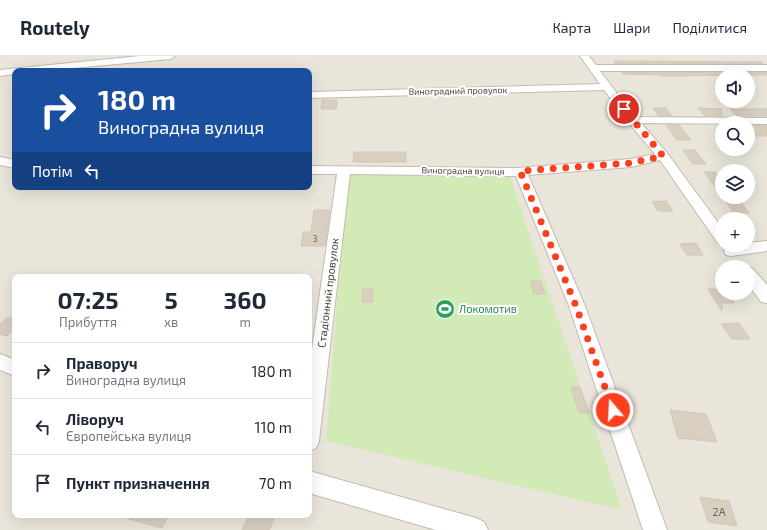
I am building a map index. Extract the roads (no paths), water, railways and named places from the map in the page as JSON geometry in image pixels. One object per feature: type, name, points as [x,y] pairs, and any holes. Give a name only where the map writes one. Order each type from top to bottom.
[{"type":"street","points":[[42,68],[171,56]]},
{"type":"street","points":[[584,56],[632,120],[663,156],[715,229]]},
{"type":"street","points":[[593,68],[767,68]]},
{"type":"street","points":[[0,73],[12,72]]},
{"type":"street","name":"Виноградний провулок","points":[[312,95],[608,87]]},
{"type":"street","points":[[632,120],[767,121]]},
{"type":"street","name":"Виноградна вулиця","points":[[312,170],[520,171],[631,163],[663,156]]},
{"type":"street","points":[[0,161],[12,163]]},
{"type":"street","name":"Стадіонний провулок","points":[[312,417],[344,170]]},
{"type":"street","points":[[520,171],[576,306],[655,530]]},
{"type":"street","points":[[755,246],[767,246]]},
{"type":"street","points":[[732,252],[738,260]]},
{"type":"street","points":[[755,282],[767,297]]},
{"type":"street","points":[[0,362],[12,367]]},
{"type":"street","points":[[312,483],[476,530]]},
{"type":"place","name":"Локомотив","points":[[445,309]]}]
